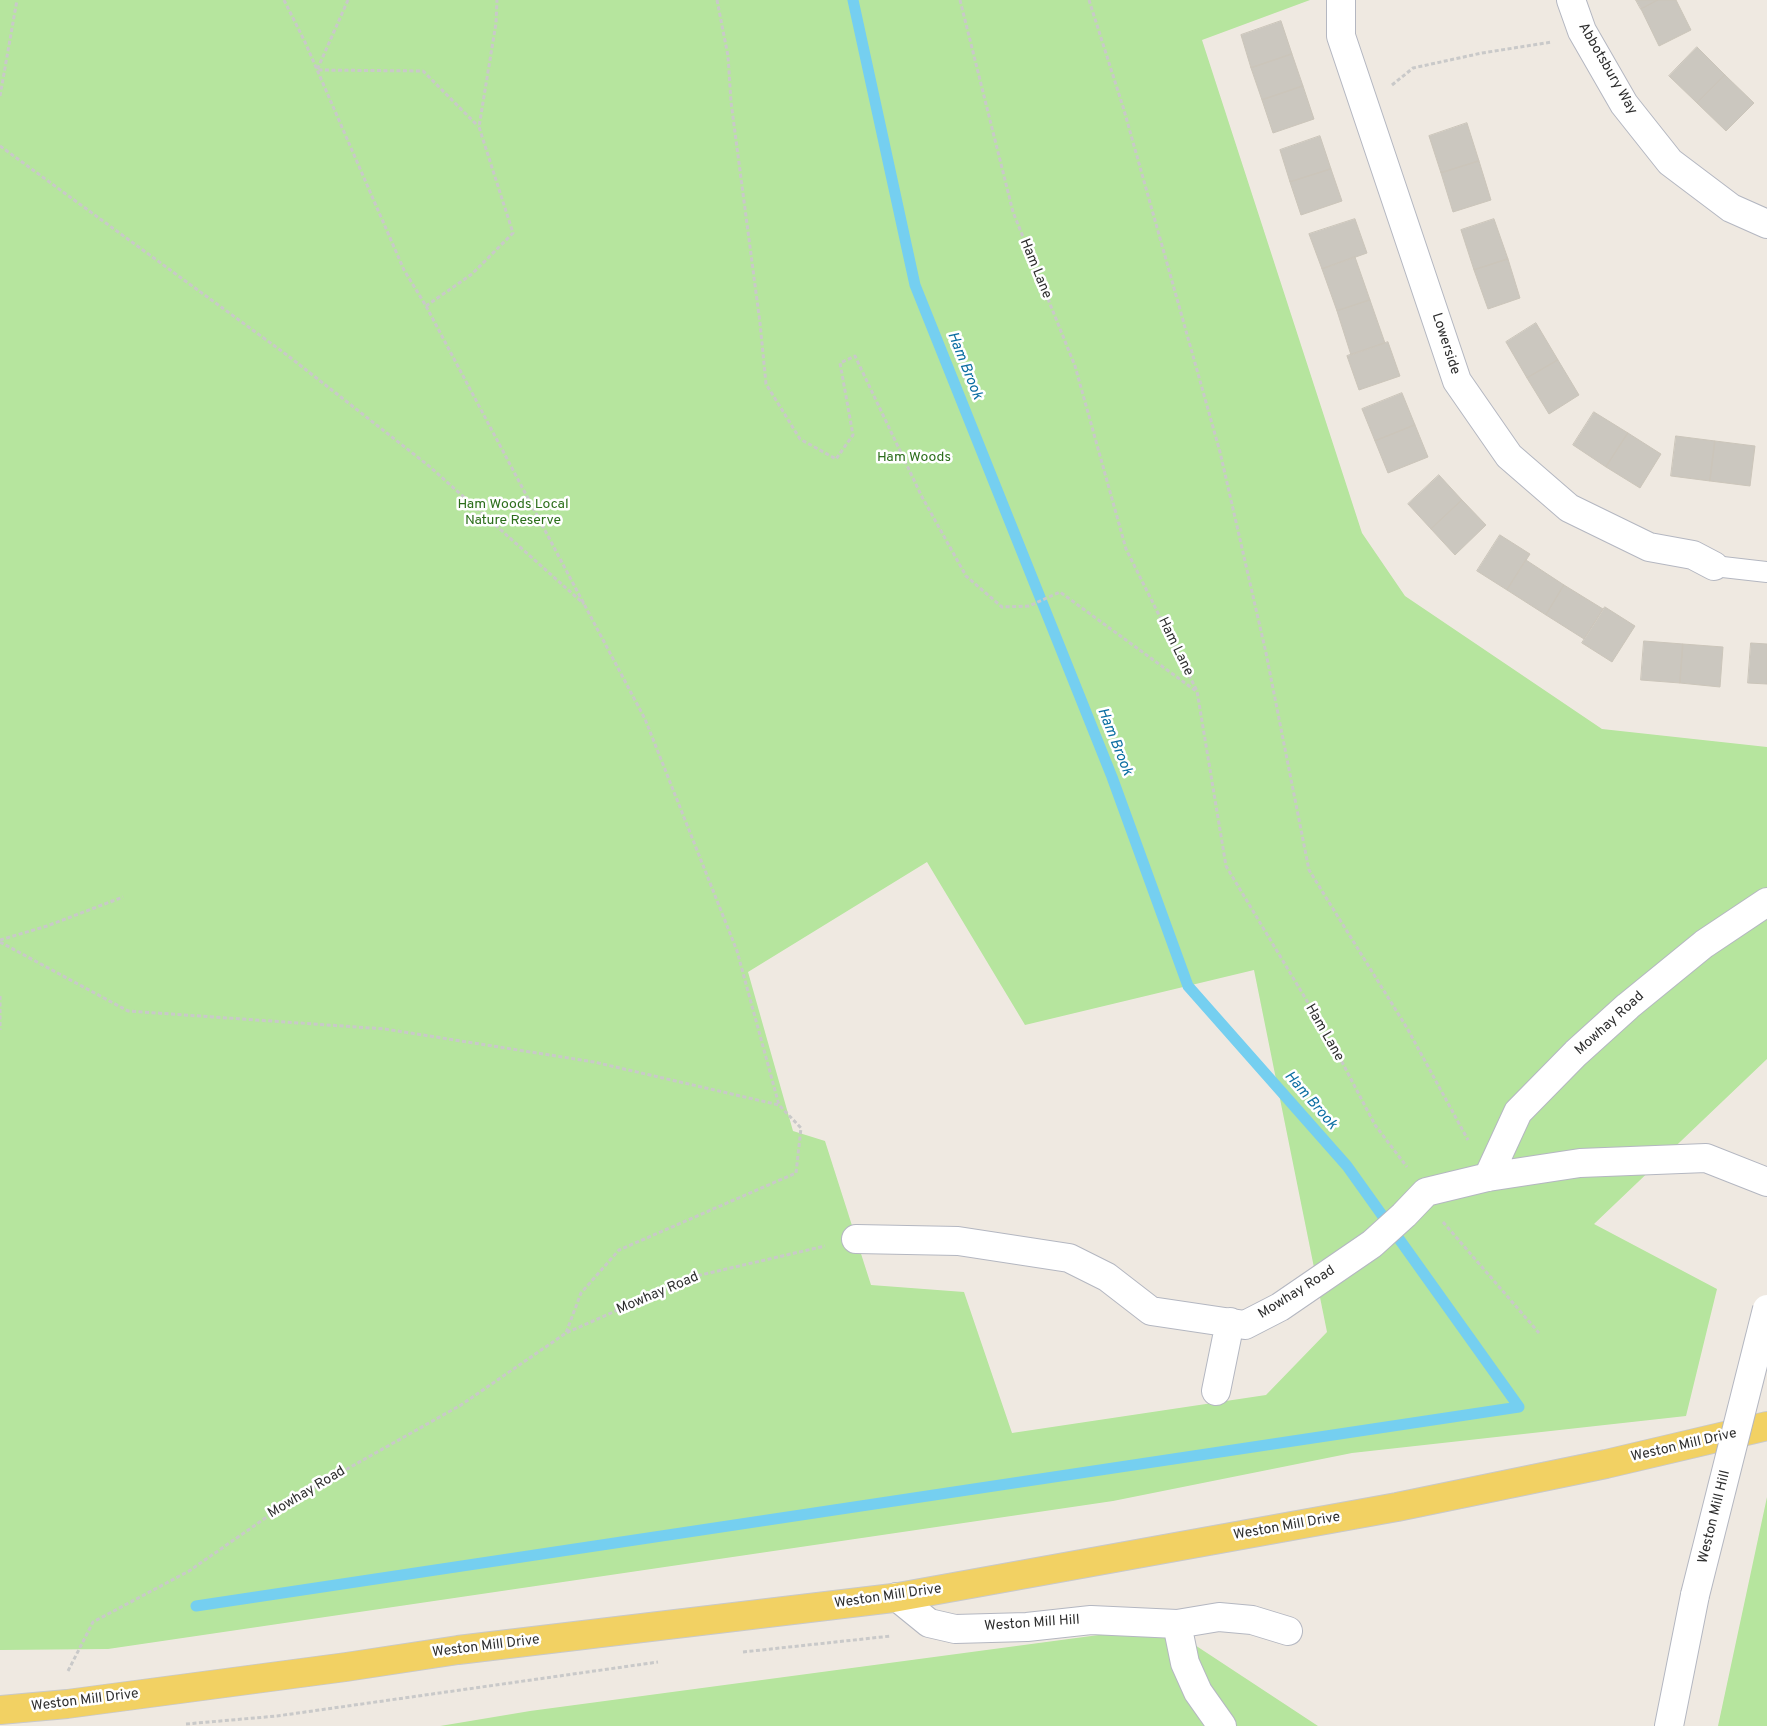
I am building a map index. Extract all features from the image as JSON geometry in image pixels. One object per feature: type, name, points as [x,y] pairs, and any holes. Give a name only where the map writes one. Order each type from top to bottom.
[{"type":"main road","name":"Weston Mill Drive","points":[[0,1710],[67,1704],[346,1667],[458,1650],[897,1597],[1398,1507],[1606,1464],[1767,1426]]},
{"type":"street","name":"Lowerside","points":[[1341,0],[1341,36],[1457,381],[1509,456],[1568,508],[1648,547],[1693,555],[1714,566]]},
{"type":"street","name":"Abbotsbury Way","points":[[1571,0],[1582,31],[1624,104],[1670,162],[1731,208],[1767,224]]},
{"type":"street","name":"Mowhay Road","points":[[1488,1177],[1518,1112],[1576,1053],[1628,1006],[1704,944],[1767,902]]},
{"type":"street","points":[[1426,1192],[1488,1177],[1580,1163],[1706,1158],[1767,1182]]},
{"type":"street","name":"Mowhay Road","points":[[856,1239],[958,1241],[1069,1258],[1107,1276],[1151,1311],[1245,1325],[1280,1307],[1372,1244],[1426,1192]]},
{"type":"street","name":"Weston Mill Hill","points":[[1669,1726],[1695,1596],[1767,1309]]},
{"type":"street","points":[[1216,1392],[1230,1322]]},
{"type":"street","name":"Weston Mill Hill","points":[[897,1597],[929,1623],[955,1629],[1027,1627],[1091,1620],[1177,1624],[1219,1617],[1252,1620],[1288,1631]]},
{"type":"street","points":[[1177,1624],[1185,1663],[1198,1692],[1222,1726]]},
{"type":"lane","name":"Lowerside","points":[[1714,566],[1767,572]]},
{"type":"path","points":[[0,96],[17,0]]},
{"type":"path","points":[[284,0],[317,70],[404,270],[426,306],[645,719],[733,942],[780,1105],[801,1128],[796,1173],[619,1250],[581,1293],[566,1333]]},
{"type":"path","points":[[317,70],[348,0]]},
{"type":"path","points":[[426,306],[472,274],[513,233],[479,127],[496,23],[497,0]]},
{"type":"path","points":[[717,0],[728,56],[731,102],[760,323],[766,384],[800,439],[836,459],[853,435],[840,363],[855,356],[921,496],[966,576],[1002,607],[1029,606],[1060,592],[1197,691]]},
{"type":"path","name":"Ham Lane","points":[[960,0],[1013,212],[1075,366],[1126,548],[1197,691],[1226,866],[1330,1042],[1375,1125],[1426,1192],[1444,1224],[1539,1334]]},
{"type":"path","points":[[1089,0],[1124,110],[1220,452],[1266,654],[1309,870],[1407,1028],[1467,1139]]},
{"type":"path","points":[[1366,106],[1413,68],[1545,44]]},
{"type":"path","points":[[317,70],[423,71],[479,127]]},
{"type":"path","points":[[0,146],[287,355],[422,460],[586,606]]},
{"type":"path","points":[[0,941],[47,926],[123,897]]},
{"type":"path","points":[[0,941],[128,1011],[385,1029],[594,1062],[780,1105]]},
{"type":"path","points":[[0,996],[0,1030]]},
{"type":"path","name":"Mowhay Road","points":[[67,1704],[68,1671],[93,1622],[189,1571],[290,1501],[462,1405],[566,1333],[692,1277],[856,1239]]},
{"type":"path","points":[[743,1652],[897,1635]]},
{"type":"path","points":[[181,1724],[277,1716],[665,1661]]},
{"type":"green space","name":"Ham Woods","points":[[0,0],[1310,0],[1202,40],[1362,533],[1405,596],[1602,729],[1767,747],[1767,1059],[1594,1224],[1717,1289],[1686,1416],[1352,1453],[1113,1501],[108,1649],[0,1650]],"holes":[[[927,862],[1025,1025],[1254,970],[1327,1332],[1266,1395],[1012,1433],[964,1292],[871,1285],[825,1141],[793,1131],[748,972]]]},
{"type":"green space","points":[[1767,1497],[1767,1726],[1718,1726]]},
{"type":"green space","points":[[1166,1626],[1318,1726],[440,1726],[530,1711]]},
{"type":"building","points":[[1636,0],[1658,0],[1641,9]]},
{"type":"building","points":[[1658,0],[1676,0],[1691,30],[1659,46],[1641,9]]},
{"type":"building","points":[[1281,21],[1292,54],[1251,68],[1241,35]]},
{"type":"building","points":[[1697,47],[1725,75],[1697,103],[1669,76]]},
{"type":"building","points":[[1292,54],[1303,86],[1262,100],[1251,68]]},
{"type":"building","points":[[1725,75],[1754,103],[1726,131],[1697,103]]},
{"type":"building","points":[[1303,86],[1314,119],[1273,133],[1262,100]]},
{"type":"building","points":[[1467,123],[1479,161],[1441,173],[1429,136]]},
{"type":"building","points":[[1320,136],[1331,169],[1290,182],[1280,150]]},
{"type":"building","points":[[1479,161],[1491,200],[1453,212],[1441,173]]},
{"type":"building","points":[[1331,169],[1342,201],[1301,215],[1290,182]]},
{"type":"building","points":[[1355,219],[1367,253],[1322,269],[1309,234]]},
{"type":"building","points":[[1494,219],[1508,259],[1474,270],[1461,230]]},
{"type":"building","points":[[1355,257],[1370,300],[1337,311],[1322,269]]},
{"type":"building","points":[[1508,259],[1520,298],[1488,309],[1474,270]]},
{"type":"building","points":[[1370,300],[1385,343],[1351,355],[1337,311]]},
{"type":"building","points":[[1536,323],[1558,360],[1527,378],[1506,342]]},
{"type":"building","points":[[1388,342],[1400,376],[1359,390],[1347,356]]},
{"type":"building","points":[[1558,360],[1579,395],[1549,414],[1527,378]]},
{"type":"building","points":[[1402,393],[1415,425],[1375,441],[1362,409]]},
{"type":"building","points":[[1594,412],[1628,433],[1606,467],[1573,445]]},
{"type":"building","points":[[1415,425],[1428,457],[1388,473],[1375,441]]},
{"type":"building","points":[[1628,433],[1661,454],[1640,488],[1606,467]]},
{"type":"building","points":[[1676,436],[1715,441],[1710,481],[1671,476]]},
{"type":"building","points":[[1715,441],[1755,446],[1750,486],[1710,481]]},
{"type":"building","points":[[1439,475],[1462,500],[1431,529],[1408,504]]},
{"type":"building","points":[[1462,500],[1486,525],[1455,555],[1431,529]]},
{"type":"building","points":[[1500,535],[1530,554],[1507,590],[1477,571]]},
{"type":"building","points":[[1526,560],[1564,585],[1546,615],[1507,590]]},
{"type":"building","points":[[1564,585],[1603,609],[1584,639],[1546,615]]},
{"type":"building","points":[[1605,607],[1635,626],[1612,662],[1582,643]]},
{"type":"building","points":[[1644,641],[1683,644],[1680,683],[1641,680]]},
{"type":"building","points":[[1751,643],[1767,644],[1767,684],[1748,683]]},
{"type":"building","points":[[1683,644],[1723,647],[1720,687],[1680,683]]},
{"type":"waterway","name":"Ham Brook","points":[[196,1606],[1519,1407],[1347,1166],[1188,986],[1112,777],[915,285],[853,0]]},
{"type":"park label","name":"Ham Woods Local Nature Reserve","points":[[513,514]]}]
